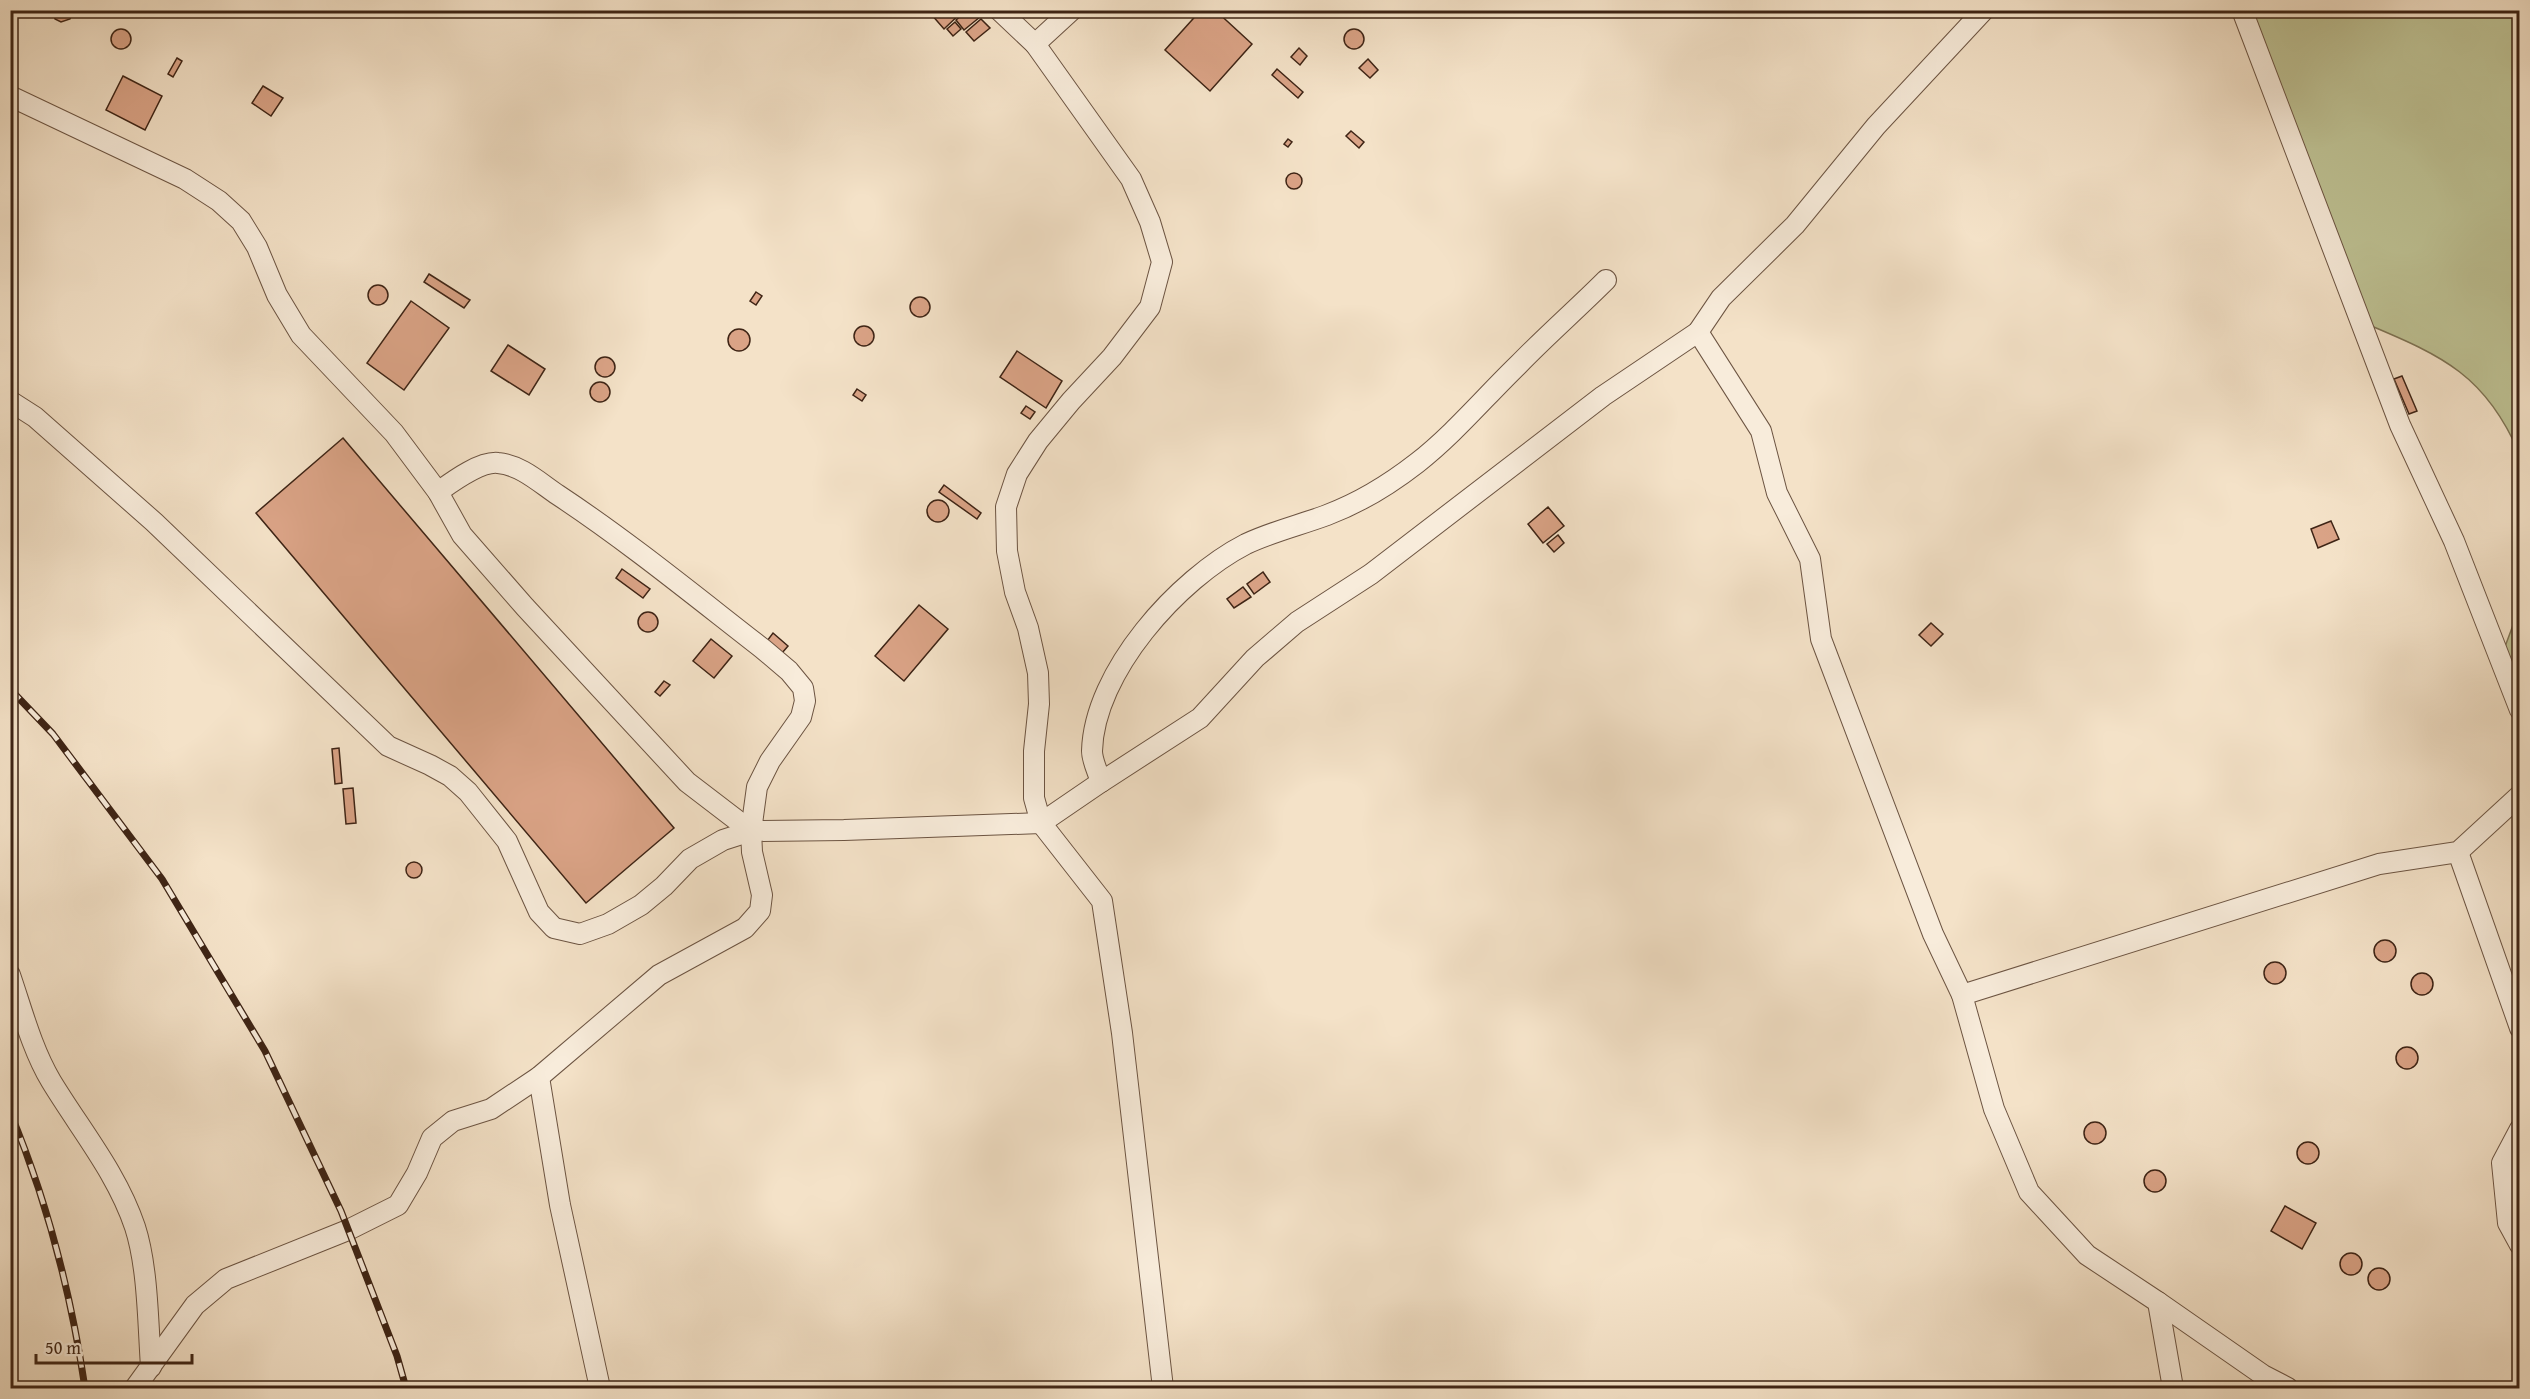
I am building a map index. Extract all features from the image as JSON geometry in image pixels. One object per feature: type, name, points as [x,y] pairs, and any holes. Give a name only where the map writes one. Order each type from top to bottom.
[{"type":"street","points":[[999,10],[1035,44],[1131,179],[1150,222],[1162,262],[1150,307],[1112,357],[1038,441],[1017,474],[1006,507],[1007,550],[1015,592],[1028,628],[1038,673],[1039,704],[1034,751],[1034,798],[1041,824],[1102,901],[1122,1033],[1163,1389]]},
{"type":"street","points":[[1035,44],[1072,10]]},
{"type":"street","points":[[10,401],[35,417],[154,522],[388,746],[450,776],[468,792],[507,841],[539,912],[554,928],[580,934],[608,924],[641,905],[664,886],[690,859],[723,840],[751,831],[1041,824],[1200,718],[1255,658],[1297,622],[1371,574],[1603,396],[1698,332],[1721,298],[1796,225],[1876,126],[1984,10]]},
{"type":"street","points":[[2242,10],[2400,425],[2454,541],[2520,710]]},
{"type":"street","points":[[10,96],[185,179],[219,201],[241,221],[256,247],[277,295],[301,335],[394,433],[438,492],[462,535],[687,782],[751,831]]},
{"type":"street","points":[[1101,782],[1092,754],[1100,704],[1120,663],[1162,612],[1193,581],[1228,554],[1248,543],[1329,514],[1367,497],[1417,463],[1606,280]]},
{"type":"street","points":[[1698,332],[1761,431],[1777,493],[1810,559],[1821,639],[1933,934],[1962,995],[1994,1109],[2029,1192],[2087,1255],[2263,1375],[2288,1389]]},
{"type":"street","points":[[135,1389],[195,1305],[226,1279],[348,1230],[398,1205],[417,1173],[432,1137],[453,1121],[491,1109],[539,1077],[659,975],[745,928],[760,911],[762,895],[752,852],[751,831],[758,787],[770,761],[801,717],[805,701],[803,688],[789,671],[587,514],[510,465],[495,462],[458,478],[438,492]]},
{"type":"street","points":[[1962,995],[2379,864],[2458,852],[2520,795]]},
{"type":"street","points":[[2458,852],[2520,1028]]},
{"type":"street","points":[[10,975],[49,1079],[112,1175],[135,1228],[147,1293],[151,1366]]},
{"type":"street","points":[[539,1077],[560,1205],[600,1389]]},
{"type":"street","points":[[2520,1129],[2502,1163],[2508,1223],[2520,1245]]},
{"type":"street","points":[[2158,1302],[2173,1389]]},
{"type":"green space","points":[[2251,11],[2519,11],[2519,453],[2492,405],[2477,387],[2440,359],[2369,325]]},
{"type":"green space","points":[[2519,609],[2519,687],[2503,652]]},
{"type":"building","points":[[53,10],[73,10],[73,12],[70,19],[61,22],[55,19]]},
{"type":"building","points":[[935,10],[964,10],[944,29],[931,14]]},
{"type":"building","points":[[968,10],[974,10],[980,17],[964,30],[956,20]]},
{"type":"building","points":[[1201,10],[1215,10],[1252,44],[1210,91],[1165,50]]},
{"type":"building","points":[[981,19],[990,28],[974,41],[966,32]]},
{"type":"building","points":[[955,22],[961,29],[953,36],[947,29]]},
{"type":"building","points":[[121,29],[128,32],[131,39],[128,46],[121,49],[114,46],[111,39],[114,32]]},
{"type":"building","points":[[1354,29],[1361,32],[1364,39],[1361,46],[1354,49],[1347,46],[1344,39],[1347,32]]},
{"type":"building","points":[[1299,48],[1307,56],[1300,65],[1291,57]]},
{"type":"building","points":[[177,58],[182,61],[173,77],[168,74]]},
{"type":"building","points":[[1368,59],[1378,70],[1370,78],[1359,68]]},
{"type":"building","points":[[1277,69],[1303,92],[1298,98],[1272,75]]},
{"type":"building","points":[[123,76],[162,96],[145,130],[106,110]]},
{"type":"building","points":[[263,86],[283,98],[271,116],[252,103]]},
{"type":"building","points":[[1351,131],[1364,142],[1359,148],[1346,136]]},
{"type":"building","points":[[1288,139],[1292,142],[1288,147],[1284,144]]},
{"type":"building","points":[[1291,173],[1297,173],[1302,181],[1300,187],[1291,189],[1286,184],[1286,178]]},
{"type":"building","points":[[429,274],[470,300],[464,308],[424,282]]},
{"type":"building","points":[[378,285],[385,288],[388,295],[385,302],[378,305],[371,302],[368,295],[371,288]]},
{"type":"building","points":[[756,292],[762,296],[756,305],[750,301]]},
{"type":"building","points":[[920,297],[927,300],[930,307],[927,314],[920,317],[913,314],[910,307],[913,300]]},
{"type":"building","points":[[411,301],[449,328],[404,390],[367,363]]},
{"type":"building","points":[[864,326],[871,329],[874,336],[871,343],[864,346],[857,343],[854,336],[857,329]]},
{"type":"building","points":[[739,329],[749,336],[750,340],[743,350],[739,351],[729,344],[728,340],[735,330]]},
{"type":"building","points":[[508,345],[545,369],[529,395],[491,371]]},
{"type":"building","points":[[1017,351],[1062,381],[1046,408],[1000,377]]},
{"type":"building","points":[[605,357],[612,360],[615,367],[612,374],[605,377],[598,374],[595,367],[598,360]]},
{"type":"building","points":[[2402,376],[2417,411],[2409,414],[2394,379]]},
{"type":"building","points":[[600,382],[607,385],[610,392],[607,399],[600,402],[593,399],[590,392],[593,385]]},
{"type":"building","points":[[857,389],[866,395],[862,401],[853,395]]},
{"type":"building","points":[[1026,406],[1035,412],[1030,419],[1021,413]]},
{"type":"building","points":[[343,438],[674,828],[586,903],[256,513]]},
{"type":"building","points":[[944,485],[981,513],[977,519],[939,492]]},
{"type":"building","points":[[938,500],[946,503],[949,511],[946,519],[938,522],[930,519],[927,511],[930,503]]},
{"type":"building","points":[[1548,507],[1564,526],[1543,543],[1528,524]]},
{"type":"building","points":[[2331,521],[2339,539],[2318,548],[2311,529]]},
{"type":"building","points":[[1558,535],[1564,543],[1554,552],[1547,544]]},
{"type":"building","points":[[622,569],[650,589],[643,598],[616,578]]},
{"type":"building","points":[[1263,572],[1270,582],[1254,594],[1247,584]]},
{"type":"building","points":[[1243,587],[1251,597],[1234,608],[1227,599]]},
{"type":"building","points":[[919,605],[948,629],[904,681],[875,656]]},
{"type":"building","points":[[648,612],[655,615],[658,622],[655,629],[648,632],[641,629],[638,622],[641,615]]},
{"type":"building","points":[[1931,623],[1943,634],[1931,646],[1919,635]]},
{"type":"building","points":[[773,633],[788,646],[782,653],[767,641]]},
{"type":"building","points":[[711,639],[732,656],[714,678],[693,661]]},
{"type":"building","points":[[664,681],[670,685],[660,696],[655,692]]},
{"type":"building","points":[[339,748],[342,783],[335,784],[332,749]]},
{"type":"building","points":[[353,788],[356,823],[346,824],[343,789]]},
{"type":"building","points":[[414,862],[420,864],[422,870],[420,876],[414,878],[408,876],[406,870],[408,864]]},
{"type":"building","points":[[2385,940],[2393,943],[2396,951],[2393,959],[2385,962],[2377,959],[2374,951],[2377,943]]},
{"type":"building","points":[[2275,962],[2283,965],[2286,973],[2283,981],[2275,984],[2267,981],[2264,973],[2267,965]]},
{"type":"building","points":[[2422,973],[2430,976],[2433,984],[2430,992],[2422,995],[2414,992],[2411,984],[2414,976]]},
{"type":"building","points":[[2407,1047],[2415,1050],[2418,1058],[2415,1066],[2407,1069],[2399,1066],[2396,1058],[2399,1050]]},
{"type":"building","points":[[2095,1122],[2103,1125],[2106,1133],[2103,1141],[2095,1144],[2087,1141],[2084,1133],[2087,1125]]},
{"type":"building","points":[[2308,1142],[2316,1145],[2319,1153],[2316,1161],[2308,1164],[2300,1161],[2297,1153],[2300,1145]]},
{"type":"building","points":[[2155,1170],[2163,1173],[2166,1181],[2163,1189],[2155,1192],[2147,1189],[2144,1181],[2147,1173]]},
{"type":"building","points":[[2285,1206],[2316,1223],[2302,1249],[2271,1231]]},
{"type":"building","points":[[2351,1253],[2359,1256],[2362,1264],[2359,1272],[2351,1275],[2343,1272],[2340,1264],[2343,1256]]},
{"type":"building","points":[[2379,1268],[2387,1271],[2390,1279],[2387,1287],[2379,1290],[2371,1287],[2368,1279],[2371,1271]]},
{"type":"railway","points":[[10,689],[53,734],[162,879],[265,1051],[341,1211],[397,1356],[406,1388]]},
{"type":"railway","points":[[10,1112],[35,1179],[56,1248],[73,1318],[85,1388]]}]
